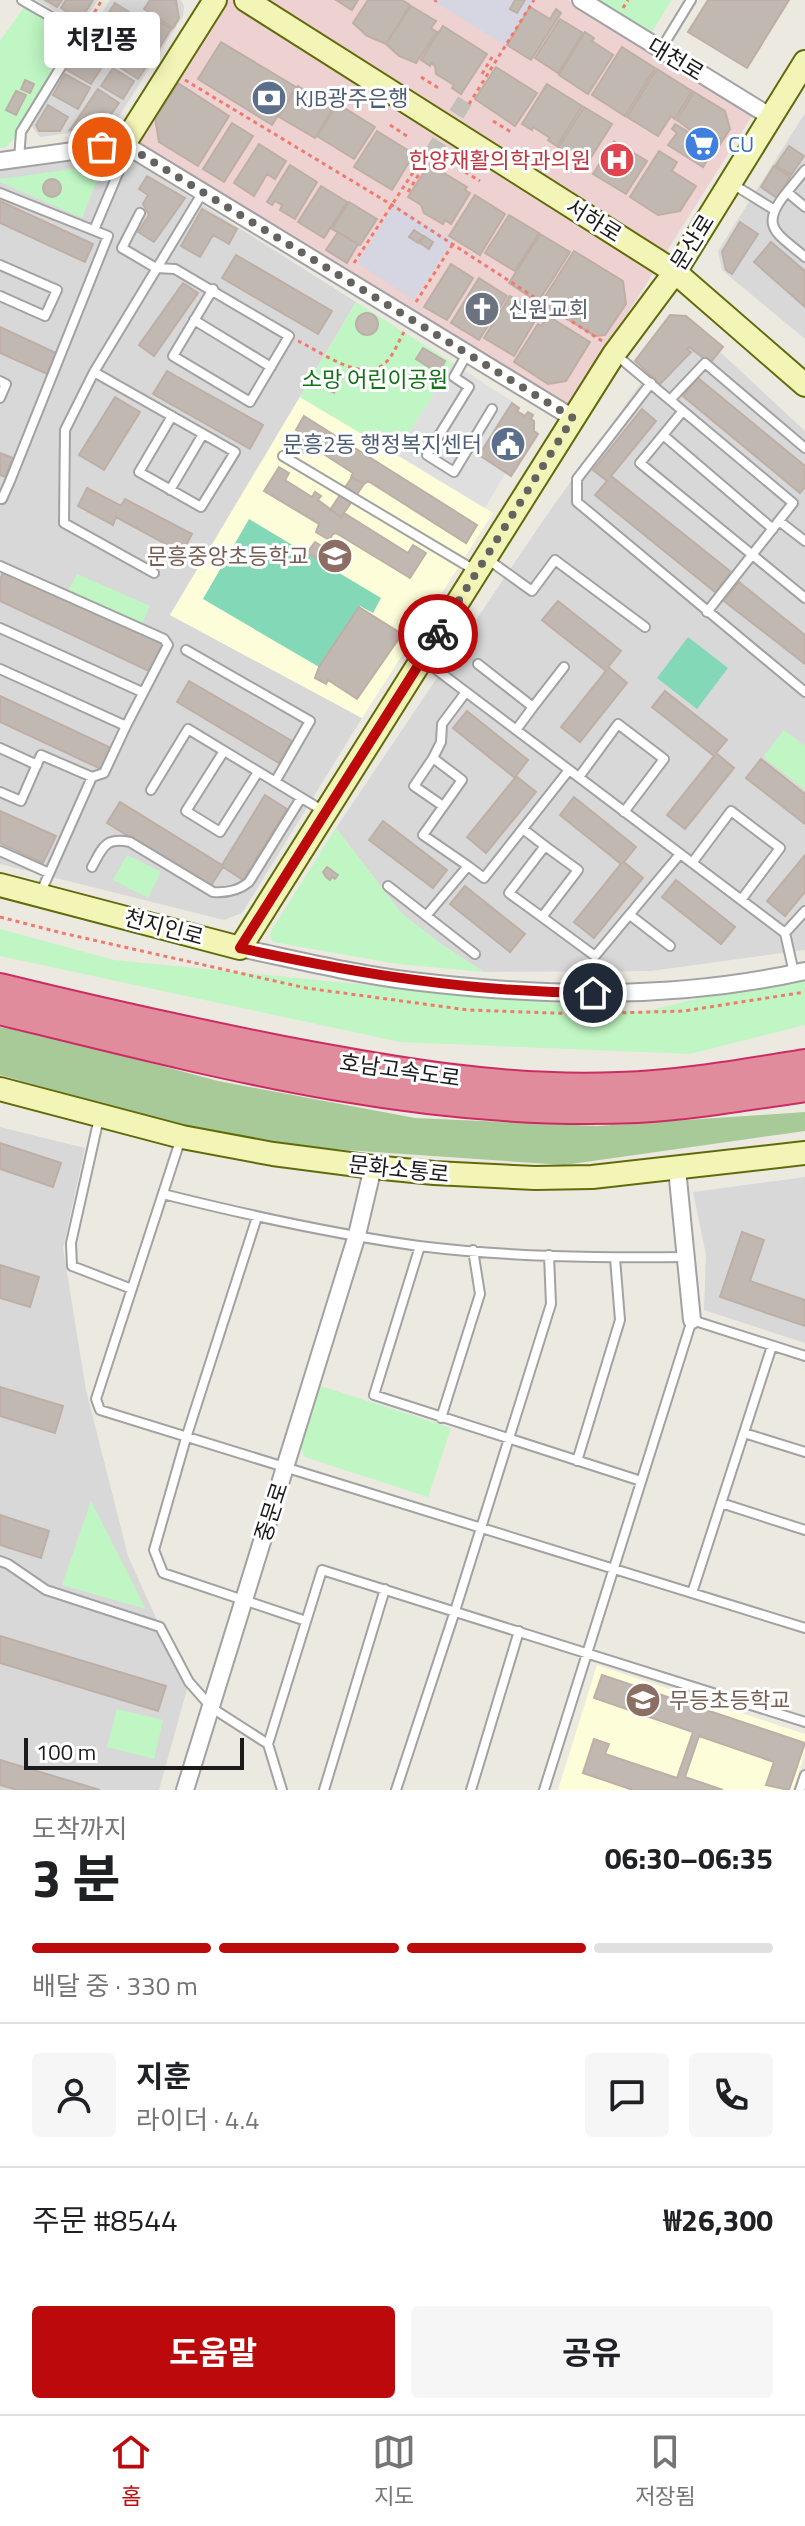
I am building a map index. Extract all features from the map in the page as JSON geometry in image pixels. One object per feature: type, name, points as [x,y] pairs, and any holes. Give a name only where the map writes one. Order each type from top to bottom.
[{"type":"highway","name":"호남고속도로","points":[[0,988],[199,1034],[364,1067],[526,1086],[618,1087],[704,1080],[805,1064]]},
{"type":"highway","name":"호남고속도로","points":[[0,1010],[201,1059],[356,1089],[458,1102],[537,1108],[638,1108],[805,1087]]},
{"type":"street","points":[[123,155],[215,0]]},
{"type":"street","name":"서하로","points":[[246,0],[675,272],[805,385]]},
{"type":"street","name":"대천로","points":[[581,0],[771,117]]},
{"type":"street","name":"문산로","points":[[240,948],[573,418],[610,348],[675,272],[805,62]]},
{"type":"street","points":[[0,161],[123,155],[203,192],[573,418]]},
{"type":"street","name":"천지인로","points":[[0,885],[240,948],[411,981],[510,991],[619,993],[689,990],[800,972]]},
{"type":"street","name":"문화소통로","points":[[0,1089],[182,1137],[273,1154],[373,1167],[535,1178],[592,1177],[805,1153]]},
{"type":"street","name":"중문로","points":[[185,1790],[357,1235],[373,1167]]},
{"type":"street","points":[[677,1169],[692,1320]]},
{"type":"lane","points":[[19,159],[21,132],[81,34],[22,0]]},
{"type":"lane","points":[[660,50],[691,0]]},
{"type":"lane","points":[[94,230],[123,155]]},
{"type":"lane","points":[[805,170],[773,209],[772,224],[776,232],[805,257]]},
{"type":"lane","points":[[730,183],[773,209]]},
{"type":"lane","points":[[154,573],[64,523],[65,430],[94,372],[203,192]]},
{"type":"lane","points":[[787,192],[805,207]]},
{"type":"lane","points":[[0,193],[108,236],[10,481],[0,499]]},
{"type":"lane","points":[[140,213],[122,248],[156,268],[175,269],[213,289],[289,336],[250,402],[173,356],[213,289]]},
{"type":"lane","points":[[0,265],[57,290],[45,316],[0,296]]},
{"type":"lane","points":[[194,320],[271,367]]},
{"type":"lane","points":[[610,348],[793,503],[707,612]]},
{"type":"lane","points":[[467,354],[454,377],[469,387],[427,455],[454,472],[492,409]]},
{"type":"lane","points":[[670,400],[705,363],[805,448]]},
{"type":"lane","points":[[94,372],[172,416],[235,452],[201,507],[139,472],[172,416]]},
{"type":"lane","points":[[0,381],[6,384],[0,398]]},
{"type":"lane","points":[[651,383],[577,479],[577,502],[805,692]]},
{"type":"lane","points":[[682,412],[640,463],[805,598]]},
{"type":"lane","points":[[170,490],[203,434]]},
{"type":"lane","points":[[663,435],[776,525],[805,541]]},
{"type":"lane","points":[[283,456],[532,591],[555,560],[645,627]]},
{"type":"lane","points":[[0,566],[164,639],[168,645],[104,773],[92,777],[41,755],[21,801],[0,792]]},
{"type":"lane","points":[[0,628],[142,692]]},
{"type":"lane","points":[[186,650],[310,721],[275,782]]},
{"type":"lane","points":[[422,659],[785,933],[800,972]]},
{"type":"lane","points":[[478,664],[533,707]]},
{"type":"lane","points":[[516,730],[564,667]]},
{"type":"lane","points":[[0,669],[126,726]]},
{"type":"lane","points":[[443,806],[414,786],[441,742],[442,724],[466,692]]},
{"type":"lane","points":[[579,777],[618,724],[664,759],[624,812]]},
{"type":"lane","points":[[151,790],[188,729],[325,813]]},
{"type":"lane","points":[[0,748],[37,765]]},
{"type":"lane","points":[[224,751],[186,811],[220,832],[258,772]]},
{"type":"lane","points":[[433,758],[462,780],[423,835],[484,878],[569,770]]},
{"type":"lane","points":[[39,895],[92,777]]},
{"type":"lane","points":[[92,867],[105,845],[116,839],[130,842],[213,892],[226,893],[249,882],[301,798]]},
{"type":"lane","points":[[692,863],[731,811],[780,848],[741,900]]},
{"type":"lane","points":[[523,829],[578,870],[542,917]]},
{"type":"lane","points":[[545,846],[509,893],[595,956],[680,854]]},
{"type":"lane","points":[[0,851],[49,873]]},
{"type":"lane","points":[[426,916],[468,866]]},
{"type":"lane","points":[[388,886],[475,954]]},
{"type":"lane","points":[[785,933],[805,911]]},
{"type":"lane","points":[[630,915],[670,946]]},
{"type":"lane","points":[[100,1115],[71,1243],[72,1266],[132,1289]]},
{"type":"lane","points":[[182,1137],[96,1399],[100,1410],[805,1628]]},
{"type":"lane","points":[[163,1194],[257,1217],[420,1246],[615,1258],[687,1257]]},
{"type":"lane","points":[[257,1217],[186,1438],[154,1550],[163,1573],[306,1621]]},
{"type":"lane","points":[[420,1246],[374,1395],[641,1481]]},
{"type":"lane","points":[[441,1418],[480,1294],[473,1250]]},
{"type":"lane","points":[[396,1790],[551,1304],[549,1255]]},
{"type":"lane","points":[[577,1461],[620,1320],[615,1258]]},
{"type":"lane","points":[[544,1790],[692,1320],[805,1356]]},
{"type":"lane","points":[[692,1593],[772,1346]]},
{"type":"lane","points":[[744,1433],[805,1452]]},
{"type":"lane","points":[[721,1503],[805,1530]]},
{"type":"lane","points":[[0,1561],[46,1590],[160,1627],[189,1682],[212,1708],[268,1744]]},
{"type":"lane","points":[[282,1790],[268,1744],[322,1570],[805,1722]]},
{"type":"lane","points":[[324,1790],[385,1589]]},
{"type":"lane","points":[[471,1790],[519,1631]]},
{"type":"lane","points":[[800,1790],[805,1775]]},
{"type":"path","points":[[81,34],[102,0]]},
{"type":"path","points":[[469,104],[534,0]]},
{"type":"path","points":[[482,74],[492,57]]},
{"type":"path","points":[[180,77],[392,205],[610,348]]},
{"type":"path","points":[[421,77],[440,89]]},
{"type":"path","points":[[493,121],[511,132]]},
{"type":"path","points":[[390,125],[410,138]]},
{"type":"path","points":[[354,263],[427,151]]},
{"type":"path","points":[[465,172],[480,181]]},
{"type":"path","points":[[408,192],[419,174]]},
{"type":"path","points":[[416,302],[453,244]]},
{"type":"path","points":[[289,336],[352,369],[365,370],[386,363],[404,332]]},
{"type":"shaded area","points":[[36,0],[98,0],[85,20],[72,21]]},
{"type":"shaded area","points":[[110,0],[181,0],[183,16],[112,127],[40,137],[31,126]]},
{"type":"shaded area","points":[[227,0],[568,0],[752,116],[568,408],[136,144]]},
{"type":"shaded area","points":[[436,0],[534,0],[505,45]]},
{"type":"shaded area","points":[[805,113],[805,339],[722,270],[718,251]]},
{"type":"shaded area","points":[[114,157],[130,159],[356,302],[170,615],[362,718],[242,913],[224,920],[0,864],[0,169]]},
{"type":"shaded area","points":[[395,204],[453,241],[414,300],[357,263]]},
{"type":"shaded area","points":[[686,320],[805,431],[805,950],[651,971],[484,972],[402,914],[336,828],[544,519]]},
{"type":"shaded area","points":[[453,363],[513,402],[479,455],[506,472],[485,508],[396,454]]},
{"type":"shaded area","name":"문흥중앙초등학교","points":[[300,397],[493,513],[362,718],[170,615]]},
{"type":"shaded area","points":[[0,1127],[85,1148],[63,1248],[86,1390],[128,1556],[189,1682],[159,1790],[0,1790]]},
{"type":"shaded area","points":[[805,1177],[805,1343],[704,1310],[706,1255],[693,1192]]},
{"type":"shaded area","name":"무등초등학교","points":[[597,1665],[805,1734],[805,1752],[793,1790],[558,1790]]},
{"type":"green space","points":[[585,0],[672,0],[647,39]]},
{"type":"green space","points":[[25,6],[70,35],[14,139],[5,148],[0,148],[0,41]]},
{"type":"green space","points":[[103,165],[82,218],[0,182],[0,179]]},
{"type":"green space","name":"소망 어린이공원","points":[[356,302],[453,363],[396,454],[300,397]]},
{"type":"green space","points":[[249,519],[381,598],[373,613],[360,606],[319,667],[203,599]]},
{"type":"green space","points":[[77,574],[150,606],[141,626],[67,593]]},
{"type":"green space","points":[[688,637],[728,668],[697,709],[657,678]]},
{"type":"green space","points":[[784,730],[805,746],[805,790],[763,757]]},
{"type":"green space","points":[[336,828],[402,914],[484,972],[398,964],[273,942],[271,931]]},
{"type":"green space","points":[[127,855],[161,872],[148,898],[113,880]]},
{"type":"green space","points":[[0,929],[114,960],[642,1012],[805,973],[805,1025],[690,1054],[400,1042],[0,956]]},
{"type":"green space","points":[[0,1027],[50,1036],[218,1081],[415,1118],[597,1126],[805,1112],[805,1131],[564,1165],[243,1143],[0,1075]]},
{"type":"green space","points":[[318,1385],[451,1428],[428,1497],[305,1457],[299,1444]]},
{"type":"green space","points":[[91,1501],[146,1609],[62,1585]]},
{"type":"green space","points":[[117,1709],[163,1720],[154,1759],[107,1747]]},
{"type":"building","points":[[45,0],[62,0],[57,7]]},
{"type":"building","points":[[66,0],[93,0],[85,13],[74,16],[61,8]]},
{"type":"building","points":[[150,0],[176,0],[179,18],[173,28],[144,9]]},
{"type":"building","points":[[336,0],[358,0],[352,10]]},
{"type":"building","points":[[368,0],[402,0],[410,5],[386,44],[367,36],[353,23]]},
{"type":"building","points":[[515,0],[525,0],[517,13],[510,9]]},
{"type":"building","points":[[708,0],[789,0],[747,68],[688,32]]},
{"type":"building","points":[[115,3],[137,17],[127,34],[104,20]]},
{"type":"building","points":[[411,6],[436,21],[431,28],[437,32],[416,63],[399,56],[386,44]]},
{"type":"building","points":[[530,7],[550,19],[556,9],[561,13],[531,60],[507,45]]},
{"type":"building","points":[[147,14],[171,29],[155,55],[131,40]]},
{"type":"building","points":[[560,19],[583,33],[558,73],[535,58]]},
{"type":"building","points":[[99,22],[122,38],[108,57],[85,41]]},
{"type":"building","points":[[443,26],[487,54],[461,94],[452,88],[454,85],[436,74],[435,66],[421,60]]},
{"type":"building","points":[[585,32],[594,38],[592,41],[613,55],[588,94],[559,75]]},
{"type":"building","points":[[128,40],[153,57],[138,79],[113,63]]},
{"type":"building","points":[[221,42],[296,87],[272,125],[198,79]]},
{"type":"building","points":[[622,47],[655,68],[625,116],[592,95]]},
{"type":"building","points":[[80,50],[104,64],[91,84],[67,70]]},
{"type":"building","points":[[496,67],[537,93],[515,126],[475,99]]},
{"type":"building","points":[[113,68],[134,81],[123,99],[101,86]]},
{"type":"building","points":[[657,69],[692,91],[675,119],[671,116],[658,136],[627,117]]},
{"type":"building","points":[[65,74],[90,88],[78,109],[53,95]]},
{"type":"building","points":[[25,80],[34,84],[30,93],[21,89]]},
{"type":"building","points":[[178,83],[229,116],[198,166],[159,142],[155,118]]},
{"type":"building","points":[[547,84],[582,106],[557,146],[533,127],[532,130],[522,124]]},
{"type":"building","points":[[298,86],[333,108],[315,138],[279,117]]},
{"type":"building","points":[[98,89],[119,103],[104,124],[70,130]]},
{"type":"building","points":[[16,91],[26,95],[16,115],[6,110]]},
{"type":"building","points":[[694,92],[725,111],[730,129],[723,140],[707,130],[701,138],[677,120]]},
{"type":"building","points":[[338,104],[375,127],[354,159],[317,136]]},
{"type":"building","points":[[48,105],[68,117],[60,131],[39,131],[36,125]]},
{"type":"building","points":[[584,107],[612,124],[585,167],[557,150]]},
{"type":"building","points":[[232,123],[253,136],[224,182],[203,169]]},
{"type":"building","points":[[675,124],[702,140],[707,132],[722,141],[703,167],[668,145],[677,133],[672,129]]},
{"type":"building","points":[[377,131],[414,154],[392,190],[354,167]]},
{"type":"building","points":[[614,141],[647,161],[626,194],[593,174]]},
{"type":"building","points":[[259,144],[286,161],[275,179],[267,174],[254,196],[234,183]]},
{"type":"building","points":[[789,146],[804,156],[791,175],[776,165]]},
{"type":"building","points":[[659,151],[677,162],[672,171],[696,186],[680,211],[658,215],[630,197]]},
{"type":"building","points":[[429,164],[467,187],[465,190],[470,193],[451,224],[445,220],[443,224],[424,213],[421,205],[408,197]]},
{"type":"building","points":[[290,165],[317,182],[295,219],[280,210],[282,205],[275,201],[272,205],[267,202]]},
{"type":"building","points":[[774,166],[790,177],[777,198],[761,187]]},
{"type":"building","points":[[147,176],[185,198],[154,242],[138,232],[149,215],[143,204],[148,195],[139,189]]},
{"type":"building","points":[[52,179],[61,188],[52,197],[43,188]]},
{"type":"building","points":[[321,186],[347,202],[324,238],[298,222]]},
{"type":"building","points":[[475,195],[505,214],[480,255],[449,236]]},
{"type":"building","points":[[0,201],[93,244],[85,262],[0,223]]},
{"type":"building","points":[[349,202],[377,219],[360,245],[332,229]]},
{"type":"building","points":[[202,209],[237,229],[229,244],[213,235],[200,257],[181,246]]},
{"type":"building","points":[[509,215],[539,233],[515,271],[485,253]]},
{"type":"building","points":[[740,222],[758,234],[732,274],[726,270],[722,252]]},
{"type":"building","points":[[414,230],[423,236],[418,243],[409,237]]},
{"type":"building","points":[[338,232],[358,244],[347,263],[326,250]]},
{"type":"building","points":[[540,234],[570,252],[538,302],[509,283]]},
{"type":"building","points":[[424,236],[433,242],[429,249],[420,243]]},
{"type":"building","points":[[771,242],[805,271],[805,307],[754,262]]},
{"type":"building","points":[[574,251],[623,281],[626,304],[605,335],[595,336],[541,303]]},
{"type":"building","points":[[236,255],[332,311],[318,334],[222,278]]},
{"type":"building","points":[[451,264],[473,278],[447,320],[424,307]]},
{"type":"building","points":[[479,278],[507,296],[479,340],[451,323]]},
{"type":"building","points":[[183,283],[198,293],[154,356],[139,345]]},
{"type":"building","points":[[510,296],[539,314],[514,356],[484,338]]},
{"type":"building","points":[[367,313],[375,316],[378,324],[375,332],[367,335],[359,332],[356,324],[359,316]]},
{"type":"building","points":[[670,315],[686,316],[723,347],[710,363],[689,347],[687,349],[691,352],[660,384],[635,361]]},
{"type":"building","points":[[548,316],[590,342],[566,381],[548,384],[514,362],[538,324],[541,326]]},
{"type":"building","points":[[0,327],[56,353],[47,374],[0,353]]},
{"type":"building","points":[[423,348],[445,361],[438,373],[416,359]]},
{"type":"building","points":[[326,370],[342,378],[334,393],[319,385]]},
{"type":"building","points":[[167,371],[263,425],[250,449],[153,394]]},
{"type":"building","points":[[698,378],[805,466],[805,487],[800,493],[683,396]]},
{"type":"building","points":[[115,397],[140,412],[104,470],[79,455]]},
{"type":"building","name":"문흥2동 행정복지센터","points":[[512,403],[525,416],[528,412],[533,415],[534,431],[538,434],[511,476],[479,455]]},
{"type":"building","points":[[642,409],[656,421],[611,476],[731,572],[715,592],[595,495],[607,481],[593,470]]},
{"type":"building","points":[[304,416],[477,525],[466,543],[368,481],[364,484],[351,477],[353,473],[308,444],[302,454],[296,450],[303,434],[296,430]]},
{"type":"building","points":[[0,453],[13,458],[5,477],[0,475]]},
{"type":"building","points":[[279,467],[289,473],[285,480],[312,497],[315,492],[321,496],[318,500],[341,517],[344,513],[408,553],[413,545],[426,553],[410,578],[336,533],[329,540],[316,532],[319,524],[264,491]]},
{"type":"building","points":[[352,477],[364,484],[341,517],[330,510]]},
{"type":"building","points":[[87,488],[121,506],[125,499],[192,534],[182,553],[116,517],[113,525],[78,506]]},
{"type":"building","points":[[315,542],[325,548],[317,559],[307,553]]},
{"type":"building","points":[[3,572],[166,645],[153,673],[0,601]]},
{"type":"building","points":[[739,582],[805,635],[805,664],[724,601]]},
{"type":"building","points":[[558,601],[621,651],[608,667],[627,683],[580,742],[561,727],[606,671],[542,620]]},
{"type":"building","points":[[359,607],[402,634],[357,699],[328,680],[326,684],[315,678]]},
{"type":"building","points":[[189,681],[292,741],[279,763],[177,702]]},
{"type":"building","points":[[665,691],[727,740],[716,753],[734,768],[685,829],[667,815],[714,756],[652,707]]},
{"type":"building","points":[[0,696],[111,748],[101,769],[0,722]]},
{"type":"building","points":[[467,711],[528,760],[516,776],[536,792],[486,853],[467,837],[515,778],[453,728]]},
{"type":"building","points":[[761,759],[805,794],[805,824],[746,778]]},
{"type":"building","points":[[265,795],[287,809],[243,880],[223,867],[210,887],[107,823],[120,802],[222,865]]},
{"type":"building","points":[[574,797],[636,847],[624,862],[643,878],[594,938],[574,922],[621,864],[560,815]]},
{"type":"building","points":[[0,811],[56,836],[43,863],[0,843]]},
{"type":"building","points":[[383,821],[447,870],[433,888],[369,840]]},
{"type":"building","points":[[805,855],[805,892],[785,916],[767,901]]},
{"type":"building","points":[[327,867],[338,875],[335,879],[326,877],[323,872]]},
{"type":"building","points":[[676,880],[735,927],[721,944],[662,897]]},
{"type":"building","points":[[465,886],[525,934],[510,952],[450,904]]},
{"type":"building","points":[[0,1143],[61,1163],[53,1187],[0,1169]]},
{"type":"building","points":[[742,1232],[764,1240],[750,1281],[805,1300],[805,1326],[720,1297]]},
{"type":"building","points":[[0,1265],[39,1277],[30,1307],[0,1298]]},
{"type":"building","points":[[0,1387],[63,1406],[55,1433],[0,1416]]},
{"type":"building","points":[[0,1515],[49,1531],[41,1558],[0,1545]]},
{"type":"building","points":[[0,1636],[166,1686],[158,1711],[0,1663]]},
{"type":"building","points":[[602,1675],[805,1743],[789,1790],[766,1785],[774,1762],[699,1736],[685,1777],[723,1790],[633,1790],[583,1773],[594,1739],[609,1744],[605,1754],[677,1778],[693,1732],[594,1698]]},
{"type":"building","points":[[0,1760],[100,1790],[18,1790],[0,1785]]},
{"type":"tunnel","points":[[431,155],[466,99]]},
{"type":"way so far","points":[[102,147],[124,144],[573,418],[438,634]]},
{"type":"place","name":"KJB광주은행","points":[[269,98]]},
{"type":"place","name":"CU","points":[[702,144]]},
{"type":"place","name":"치킨퐁","points":[[102,147]]},
{"type":"place","name":"한양재활의학과의원","points":[[617,160]]},
{"type":"place","name":"신원교회","points":[[482,309]]},
{"type":"place","name":"문흥2동 행정복지센터","points":[[508,444]]},
{"type":"place","name":"문흥중앙초등학교","points":[[335,556]]},
{"type":"place","name":"무등초등학교","points":[[643,1700]]},
{"type":"route","points":[[438,634],[240,948],[411,981],[510,991],[593,993]]}]
